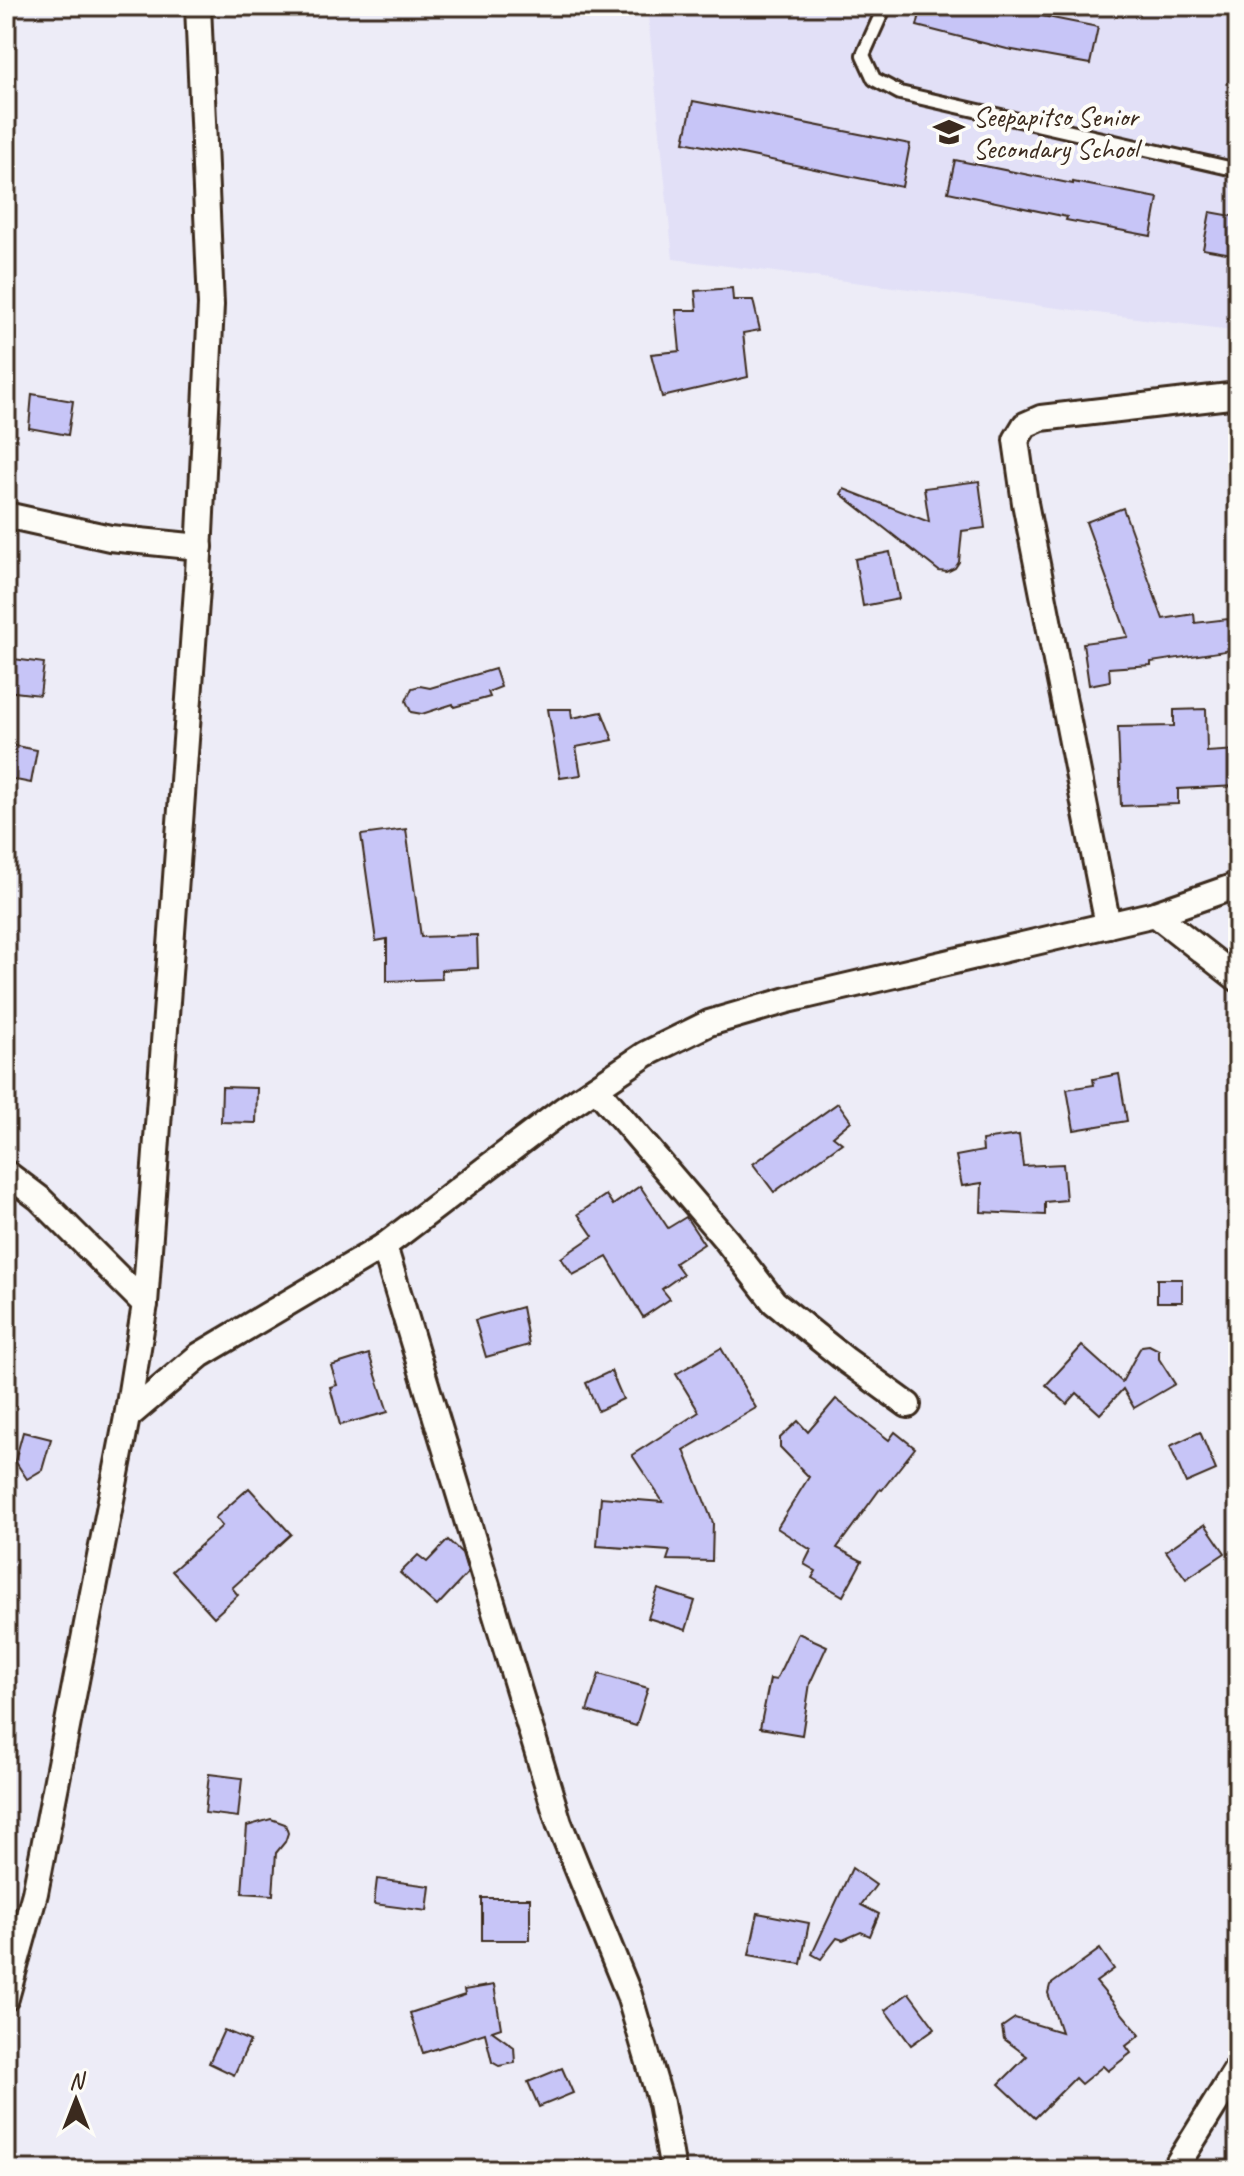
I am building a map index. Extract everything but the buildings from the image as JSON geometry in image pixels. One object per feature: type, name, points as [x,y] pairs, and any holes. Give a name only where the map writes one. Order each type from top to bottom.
[{"type":"street","points":[[6,1998],[35,1893],[127,1417],[145,1304],[200,547],[211,305],[198,6]]},
{"type":"street","points":[[1108,925],[1025,503],[1016,440],[1025,425],[1041,418],[1238,395]]},
{"type":"street","points":[[6,515],[110,538],[200,547]]},
{"type":"street","points":[[127,1417],[200,1355],[384,1246],[596,1088],[646,1054],[709,1023],[788,1000],[1155,914],[1238,885]]},
{"type":"street","points":[[1155,914],[1238,979]]},
{"type":"street","points":[[596,1088],[727,1241],[774,1302],[908,1405]]},
{"type":"street","points":[[6,1173],[39,1198],[145,1304]]},
{"type":"street","points":[[384,1246],[559,1823],[629,1995],[661,2103],[673,2170]]},
{"type":"street","points":[[1174,2170],[1238,2067]]},
{"type":"lane","points":[[885,6],[863,55],[874,79],[900,93],[1238,170]]},
{"type":"shaded area","name":"Seepapitso Senior Secondary School","points":[[647,6],[1238,6],[1238,331],[673,259]]},
{"type":"place","name":"Seepapitso Senior Secondary School","points":[[949,132]]}]
